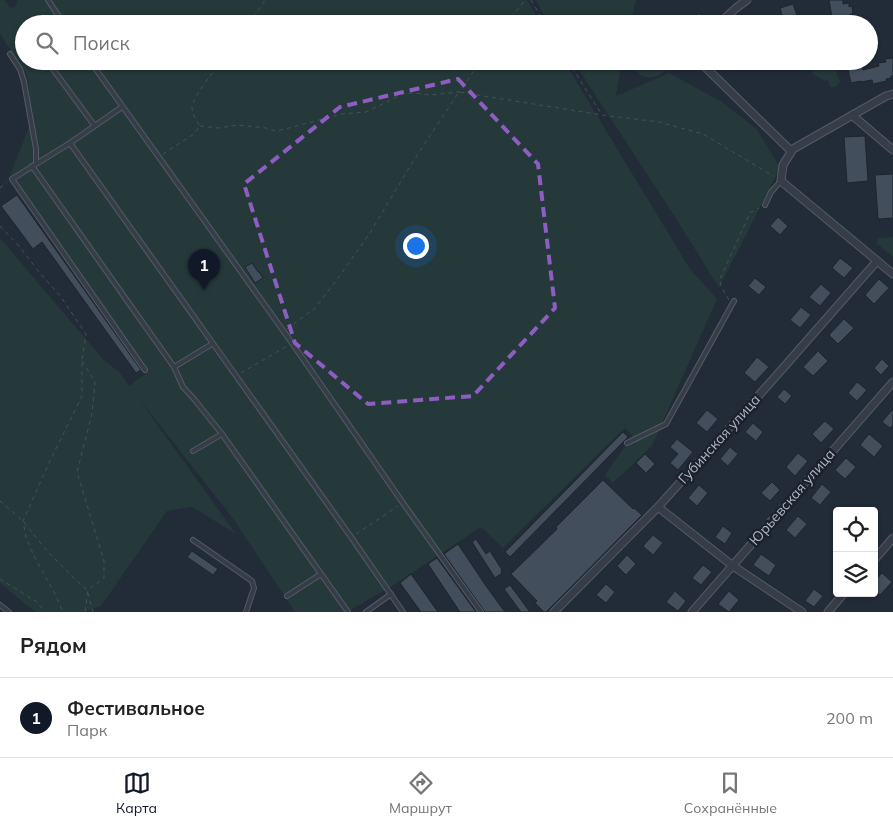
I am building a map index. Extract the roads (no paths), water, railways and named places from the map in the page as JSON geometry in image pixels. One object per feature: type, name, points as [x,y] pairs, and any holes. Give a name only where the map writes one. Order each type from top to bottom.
[{"type":"street","points":[[729,15],[747,0]]},
{"type":"street","points":[[707,70],[791,151]]},
{"type":"street","points":[[893,94],[886,96],[793,148],[783,165],[781,175],[781,181],[893,274]]},
{"type":"street","points":[[852,115],[893,150]]},
{"type":"street","name":"Губинская улица","points":[[554,612],[658,507],[877,261]]},
{"type":"street","name":"Юрьевская улица","points":[[692,612],[893,382]]},
{"type":"street","points":[[658,507],[733,566],[802,612]]},
{"type":"street","points":[[878,555],[893,538]]},
{"type":"street","points":[[828,612],[841,597]]},
{"type":"lane","points":[[48,0],[58,15]]},
{"type":"lane","points":[[10,54],[15,62]]},
{"type":"lane","points":[[20,70],[36,149],[34,164],[174,367],[182,387],[222,434],[348,612]]},
{"type":"lane","points":[[54,70],[94,125]]},
{"type":"lane","points":[[96,70],[292,343],[481,612]]},
{"type":"lane","points":[[122,107],[12,179],[145,370]]},
{"type":"lane","points":[[70,142],[403,612]]},
{"type":"lane","points":[[765,205],[771,192],[781,181]]},
{"type":"lane","points":[[627,443],[666,424],[733,303]]},
{"type":"lane","points":[[174,367],[212,344]]},
{"type":"lane","points":[[193,452],[222,434]]},
{"type":"lane","points":[[193,540],[252,581],[254,588],[246,612]]},
{"type":"lane","points":[[287,596],[321,574]]},
{"type":"lane","points":[[366,612],[391,594]]},
{"type":"lane","points":[[0,606],[9,612]]},
{"type":"place","name":"Фестивальное","points":[[204,290]]}]
